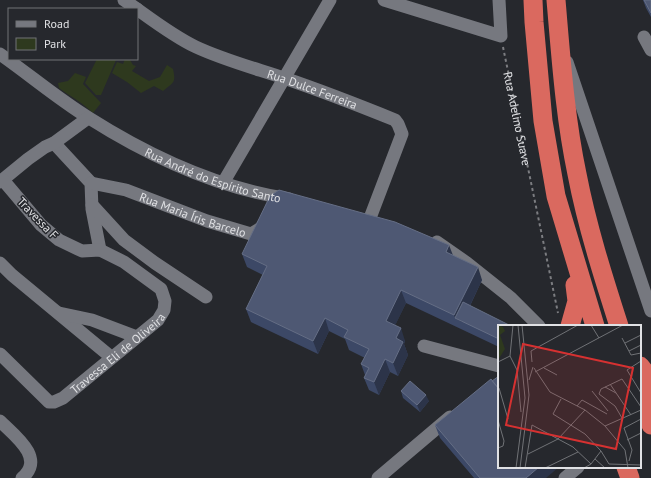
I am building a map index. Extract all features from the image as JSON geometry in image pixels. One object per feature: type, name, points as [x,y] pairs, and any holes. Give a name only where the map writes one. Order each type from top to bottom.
[{"type":"highway","points":[[533,0],[543,121],[556,196],[595,325]]},
{"type":"highway","points":[[556,0],[566,110],[577,174],[593,244],[619,325]]},
{"type":"highway","points":[[562,325],[577,301],[574,279],[574,256]]},
{"type":"highway","points":[[641,367],[644,371],[651,394]]},
{"type":"highway","points":[[641,394],[651,425]]},
{"type":"highway","points":[[626,468],[630,478]]},
{"type":"highway","points":[[638,468],[641,478]]},
{"type":"street","name":"Rua Dulce Ferreira","points":[[124,0],[136,8]]},
{"type":"street","points":[[223,183],[283,78],[330,0]]},
{"type":"street","points":[[384,0],[501,36],[499,0]]},
{"type":"street","name":"Rua Dulce Ferreira","points":[[138,10],[194,46],[239,64],[283,78],[395,120],[402,134],[370,218]]},
{"type":"street","points":[[644,37],[651,50]]},
{"type":"street","points":[[559,40],[651,311]]},
{"type":"street","name":"Rua André do Espírito Santo","points":[[8,60],[88,118],[153,154],[223,183],[274,196],[304,201]]},
{"type":"street","points":[[1,181],[28,159],[45,147],[54,143],[88,118]]},
{"type":"street","points":[[54,143],[91,183],[92,205],[100,250]]},
{"type":"street","name":"Travessa F","points":[[1,181],[41,225],[59,240],[82,251],[100,250],[124,262],[161,289]]},
{"type":"street","name":"Rua Maria Íris Barcelo","points":[[91,183],[126,190],[207,221],[251,234],[261,228],[274,196]]},
{"type":"street","points":[[92,205],[124,240],[206,297]]},
{"type":"street","points":[[355,213],[384,223]]},
{"type":"street","points":[[426,238],[440,244],[468,263],[511,298],[538,325]]},
{"type":"street","points":[[0,263],[56,312],[85,334],[111,358]]},
{"type":"street","name":"Travessa Eli de Oliveira","points":[[0,354],[49,402],[54,402],[63,398],[158,320],[164,310],[165,301],[161,289]]},
{"type":"street","points":[[56,312],[92,320],[137,337]]},
{"type":"street","points":[[424,346],[498,366]]},
{"type":"street","points":[[378,478],[463,407]]},
{"type":"street","points":[[0,421],[26,448],[31,458],[30,467],[24,476]]},
{"type":"street","points":[[565,478],[577,468]]},
{"type":"path","name":"Rua Adelino Suave","points":[[501,36],[562,325]]},
{"type":"green space","points":[[96,60],[116,60],[101,95],[96,95],[85,83]]},
{"type":"green space","points":[[125,60],[130,60],[133,65],[136,66],[132,71],[149,81],[160,77],[167,65],[173,69],[174,80],[170,86],[163,91],[154,86],[141,93],[112,73],[117,62],[123,64]]},
{"type":"green space","points":[[75,73],[86,77],[83,84],[101,103],[93,113],[59,88],[58,83],[68,81]]},
{"type":"building","points":[[644,0],[651,0],[651,13]]},
{"type":"building","points":[[279,190],[395,222],[449,245],[446,252],[478,267],[454,315],[401,290],[386,321],[401,328],[396,338],[403,342],[393,363],[385,359],[374,382],[364,378],[369,368],[361,364],[369,349],[344,337],[348,330],[325,318],[313,341],[246,309],[267,266],[242,254],[270,196]]},
{"type":"building","points":[[463,302],[509,325],[498,325],[498,339],[455,318]]},
{"type":"building","points":[[498,377],[498,388],[492,381]]},
{"type":"building","points":[[491,379],[498,388],[498,468],[538,468],[526,478],[480,478],[435,425]]},
{"type":"building","points":[[410,381],[426,395],[417,405],[401,391]]}]
